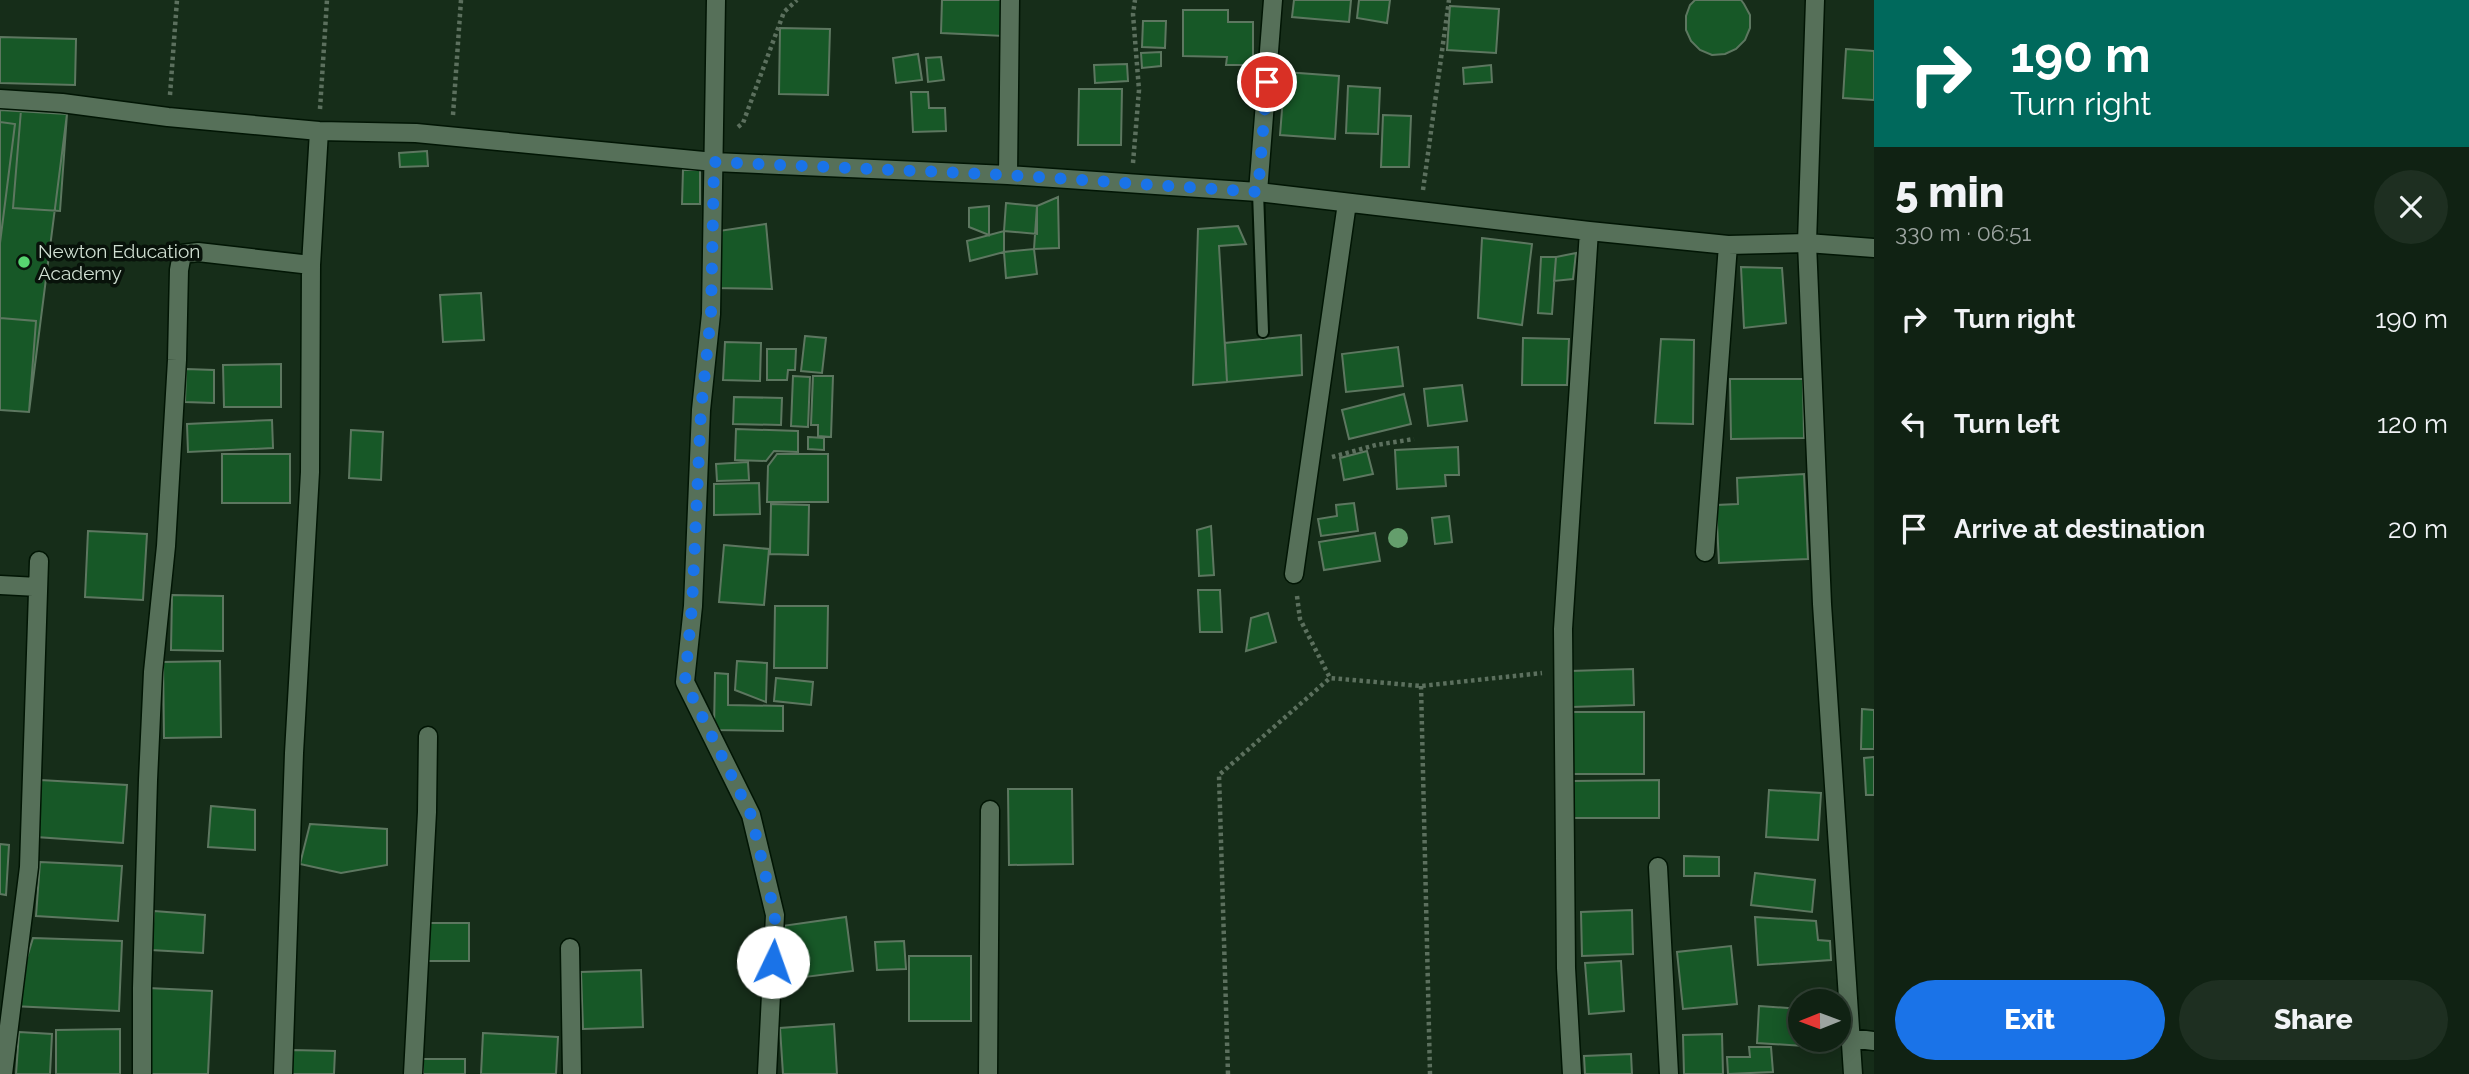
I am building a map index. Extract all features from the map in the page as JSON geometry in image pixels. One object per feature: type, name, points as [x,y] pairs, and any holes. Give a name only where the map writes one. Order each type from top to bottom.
[{"type":"street","points":[[716,0],[711,314],[701,410],[692,606],[685,682],[751,815],[775,915],[767,1074]]},
{"type":"street","points":[[1008,175],[1010,0]]},
{"type":"street","points":[[1258,192],[1273,0]]},
{"type":"street","points":[[1815,0],[1807,243],[1822,604],[1847,989]]},
{"type":"street","points":[[0,99],[62,103],[168,117],[319,131],[416,133],[714,162],[1008,175],[1258,192],[1589,232],[1728,245],[1807,243],[1874,248]]},
{"type":"street","points":[[283,1074],[294,753],[310,472],[311,265],[319,131]]},
{"type":"street","points":[[1294,574],[1347,203]]},
{"type":"street","points":[[1572,1074],[1566,968],[1563,629],[1589,232]]},
{"type":"street","points":[[1705,552],[1728,245]]},
{"type":"street","points":[[142,1074],[142,988],[153,672],[166,547],[177,360],[179,270],[182,254],[198,252],[311,265]]},
{"type":"street","points":[[3,1074],[29,867],[39,561]]},
{"type":"street","points":[[0,585],[38,587]]},
{"type":"street","points":[[413,1074],[428,736]]},
{"type":"street","points":[[988,1074],[990,810]]},
{"type":"street","points":[[1658,867],[1668,1074]]},
{"type":"street","points":[[570,948],[572,1074]]},
{"type":"street","points":[[1852,1038],[1874,1041]]},
{"type":"street","points":[[1851,1052],[1853,1074]]},
{"type":"lane","points":[[1258,192],[1263,332]]},
{"type":"path","points":[[168,117],[177,0]]},
{"type":"path","points":[[319,131],[327,0]]},
{"type":"path","points":[[451,137],[461,0]]},
{"type":"path","points":[[714,143],[743,123],[784,12],[797,0]]},
{"type":"path","points":[[1131,184],[1139,90],[1133,14],[1135,0]]},
{"type":"path","points":[[1421,212],[1428,141],[1449,0]]},
{"type":"path","points":[[1310,460],[1414,439]]},
{"type":"path","points":[[1294,574],[1300,619],[1330,678]]},
{"type":"path","points":[[1228,1074],[1219,775],[1330,678],[1421,686],[1564,671]]},
{"type":"path","points":[[1421,686],[1430,1074]]},
{"type":"building","points":[[942,0],[1006,0],[1004,36],[941,33]]},
{"type":"building","points":[[1294,0],[1351,0],[1349,22],[1292,17]]},
{"type":"building","points":[[1359,0],[1390,0],[1387,23],[1357,18]]},
{"type":"building","points":[[1695,0],[1741,0],[1750,15],[1750,28],[1745,40],[1736,49],[1725,54],[1712,55],[1700,50],[1691,41],[1686,30],[1686,16]]},
{"type":"building","points":[[1450,6],[1499,9],[1496,53],[1447,50]]},
{"type":"building","points":[[1183,10],[1228,10],[1228,22],[1253,22],[1253,65],[1226,65],[1227,57],[1183,56]]},
{"type":"building","points":[[1143,21],[1166,21],[1165,48],[1142,47]]},
{"type":"building","points":[[780,28],[830,29],[828,95],[779,94]]},
{"type":"building","points":[[0,37],[76,39],[75,85],[0,83]]},
{"type":"building","points":[[1846,49],[1874,51],[1874,100],[1843,98]]},
{"type":"building","points":[[1161,52],[1161,66],[1142,68],[1141,53]]},
{"type":"building","points":[[918,54],[922,80],[896,83],[893,58]]},
{"type":"building","points":[[941,57],[944,80],[928,82],[926,58]]},
{"type":"building","points":[[1127,64],[1128,81],[1095,83],[1094,65]]},
{"type":"building","points":[[1491,65],[1492,82],[1464,84],[1463,68]]},
{"type":"building","points":[[1285,72],[1339,76],[1335,139],[1280,135]]},
{"type":"building","points":[[1348,86],[1380,88],[1378,134],[1346,133]]},
{"type":"building","points":[[1079,89],[1122,89],[1121,145],[1078,145]]},
{"type":"building","points":[[911,92],[928,92],[929,108],[945,108],[946,131],[913,132]]},
{"type":"building","name":"Newton Education Academy","points":[[0,110],[67,114],[29,412],[0,410]]},
{"type":"building","points":[[21,110],[67,114],[60,211],[13,208]]},
{"type":"building","points":[[1383,115],[1411,116],[1409,167],[1381,167]]},
{"type":"building","points":[[0,122],[15,124],[0,243]]},
{"type":"building","points":[[427,151],[428,166],[400,167],[399,153]]},
{"type":"building","points":[[683,170],[700,170],[700,204],[682,204]]},
{"type":"building","points":[[1058,197],[1059,248],[1034,249],[1037,206]]},
{"type":"building","points":[[1006,203],[1037,206],[1037,234],[1004,231]]},
{"type":"building","points":[[989,206],[989,235],[969,227],[969,208]]},
{"type":"building","points":[[766,224],[772,289],[711,288],[712,232]]},
{"type":"building","points":[[1238,226],[1246,244],[1219,246],[1227,382],[1193,385],[1198,229]]},
{"type":"building","points":[[1004,231],[1004,252],[970,261],[967,241]]},
{"type":"building","points":[[1482,238],[1532,244],[1522,325],[1478,318]]},
{"type":"building","points":[[1034,249],[1037,274],[1006,278],[1004,252]]},
{"type":"building","points":[[1576,253],[1573,279],[1554,281],[1556,257]]},
{"type":"building","points":[[1541,257],[1556,257],[1552,314],[1538,313]]},
{"type":"building","points":[[1741,267],[1782,268],[1786,323],[1744,328]]},
{"type":"building","points":[[481,293],[484,340],[443,342],[440,295]]},
{"type":"building","points":[[0,318],[36,321],[29,412],[0,410]]},
{"type":"building","points":[[1301,335],[1302,375],[1227,382],[1225,343]]},
{"type":"building","points":[[805,336],[826,338],[822,373],[801,371]]},
{"type":"building","points":[[1523,338],[1569,339],[1567,385],[1522,385]]},
{"type":"building","points":[[1661,339],[1694,340],[1693,424],[1655,423]]},
{"type":"building","points":[[725,342],[761,343],[760,381],[723,380]]},
{"type":"building","points":[[1398,347],[1403,386],[1346,392],[1342,354]]},
{"type":"building","points":[[767,349],[796,349],[795,370],[788,370],[787,380],[767,380]]},
{"type":"building","points":[[281,364],[281,407],[224,407],[223,365]]},
{"type":"building","points":[[186,369],[214,370],[214,403],[185,402]]},
{"type":"building","points":[[793,376],[810,377],[808,427],[791,426]]},
{"type":"building","points":[[813,376],[833,376],[831,437],[818,436],[818,425],[811,425]]},
{"type":"building","points":[[1730,379],[1803,379],[1804,438],[1731,439]]},
{"type":"building","points":[[1462,385],[1467,421],[1428,426],[1424,389]]},
{"type":"building","points":[[1404,394],[1411,424],[1349,439],[1342,410]]},
{"type":"building","points":[[734,397],[782,398],[781,425],[733,424]]},
{"type":"building","points":[[272,420],[273,448],[188,452],[187,424]]},
{"type":"building","points":[[736,429],[798,431],[798,452],[774,451],[766,461],[735,460]]},
{"type":"building","points":[[351,430],[383,432],[381,480],[349,478]]},
{"type":"building","points":[[808,437],[824,438],[824,450],[808,449]]},
{"type":"building","points":[[1458,447],[1459,475],[1445,475],[1446,486],[1397,489],[1395,450]]},
{"type":"building","points":[[1367,451],[1373,474],[1344,480],[1340,458]]},
{"type":"building","points":[[222,454],[290,454],[290,503],[222,503]]},
{"type":"building","points":[[777,454],[828,454],[828,502],[767,502],[768,466]]},
{"type":"building","points":[[748,462],[749,480],[717,481],[716,464]]},
{"type":"building","points":[[1804,474],[1808,559],[1719,563],[1716,505],[1738,504],[1737,478]]},
{"type":"building","points":[[759,483],[760,514],[714,515],[714,484]]},
{"type":"building","points":[[1354,503],[1358,531],[1321,536],[1318,519],[1337,516],[1336,505]]},
{"type":"building","points":[[771,504],[809,505],[808,555],[770,554]]},
{"type":"building","points":[[1449,516],[1452,542],[1435,544],[1432,518]]},
{"type":"building","points":[[1211,526],[1214,575],[1199,576],[1197,530]]},
{"type":"building","points":[[88,531],[147,534],[143,600],[85,597]]},
{"type":"building","points":[[1375,533],[1380,561],[1324,570],[1319,542]]},
{"type":"building","points":[[724,545],[769,549],[764,605],[719,602]]},
{"type":"building","points":[[1198,590],[1220,590],[1222,632],[1200,632]]},
{"type":"building","points":[[172,595],[223,596],[223,651],[171,650]]},
{"type":"building","points":[[775,606],[828,606],[827,668],[774,668]]},
{"type":"building","points":[[1268,613],[1276,642],[1246,651],[1251,618]]},
{"type":"building","points":[[220,661],[221,737],[164,738],[163,662]]},
{"type":"building","points":[[737,661],[767,663],[766,702],[735,690]]},
{"type":"building","points":[[1633,669],[1634,705],[1571,707],[1570,671]]},
{"type":"building","points":[[715,673],[728,674],[728,705],[783,706],[783,731],[714,730]]},
{"type":"building","points":[[776,678],[813,682],[811,705],[774,701]]},
{"type":"building","points":[[1862,709],[1874,710],[1874,749],[1861,749]]},
{"type":"building","points":[[1571,712],[1644,712],[1644,774],[1571,774]]},
{"type":"building","points":[[1874,757],[1874,795],[1866,795],[1864,758]]},
{"type":"building","points":[[40,780],[127,785],[123,843],[36,837]]},
{"type":"building","points":[[1659,780],[1659,818],[1573,818],[1573,781]]},
{"type":"building","points":[[1008,789],[1072,789],[1073,864],[1009,865]]},
{"type":"building","points":[[1769,790],[1821,793],[1818,840],[1766,837]]},
{"type":"building","points":[[211,806],[255,810],[255,850],[208,847]]},
{"type":"building","points":[[310,824],[387,829],[387,865],[341,873],[300,864]]},
{"type":"building","points":[[0,844],[9,845],[6,895],[0,894]]},
{"type":"building","points":[[1684,856],[1719,857],[1719,876],[1684,876]]},
{"type":"building","points":[[40,862],[122,866],[118,921],[36,916]]},
{"type":"building","points":[[1755,873],[1815,880],[1812,912],[1751,905]]},
{"type":"building","points":[[1632,910],[1633,954],[1582,956],[1581,912]]},
{"type":"building","points":[[154,911],[205,915],[203,953],[151,950]]},
{"type":"building","points":[[846,917],[853,971],[789,979],[782,926]]},
{"type":"building","points":[[1755,917],[1816,921],[1818,940],[1830,941],[1831,960],[1758,965]]},
{"type":"building","points":[[427,923],[469,923],[469,961],[427,961]]},
{"type":"building","points":[[33,938],[122,941],[119,1011],[12,1006]]},
{"type":"building","points":[[904,941],[906,969],[877,970],[875,942]]},
{"type":"building","points":[[1731,946],[1737,1004],[1683,1009],[1677,952]]},
{"type":"building","points":[[909,956],[971,956],[971,1021],[909,1021]]},
{"type":"building","points":[[1621,961],[1624,1011],[1589,1014],[1585,963]]},
{"type":"building","points":[[641,970],[643,1027],[583,1029],[581,972]]},
{"type":"building","points":[[148,988],[212,991],[208,1074],[144,1074]]},
{"type":"building","points":[[1759,1006],[1788,1008],[1788,1045],[1757,1043]]},
{"type":"building","points":[[834,1024],[837,1074],[783,1074],[780,1028]]},
{"type":"building","points":[[120,1029],[120,1074],[56,1074],[56,1030]]},
{"type":"building","points":[[19,1032],[52,1034],[50,1074],[16,1074]]},
{"type":"building","points":[[483,1033],[558,1037],[556,1074],[481,1074]]},
{"type":"building","points":[[1722,1034],[1723,1074],[1684,1074],[1683,1035]]},
{"type":"building","points":[[1749,1047],[1771,1047],[1773,1072],[1728,1074],[1727,1057],[1750,1057]]},
{"type":"building","points":[[292,1050],[335,1051],[334,1074],[292,1074]]},
{"type":"building","points":[[1631,1054],[1632,1074],[1585,1074],[1584,1056]]},
{"type":"building","points":[[423,1059],[465,1059],[465,1074],[423,1074]]},
{"type":"place","name":"Newton Education Academy","points":[[24,262]]},
{"type":"route","points":[[773,962],[775,915],[751,815],[685,682],[698,505],[701,410],[711,314],[714,162],[1008,175],[1258,192],[1267,82]]}]
